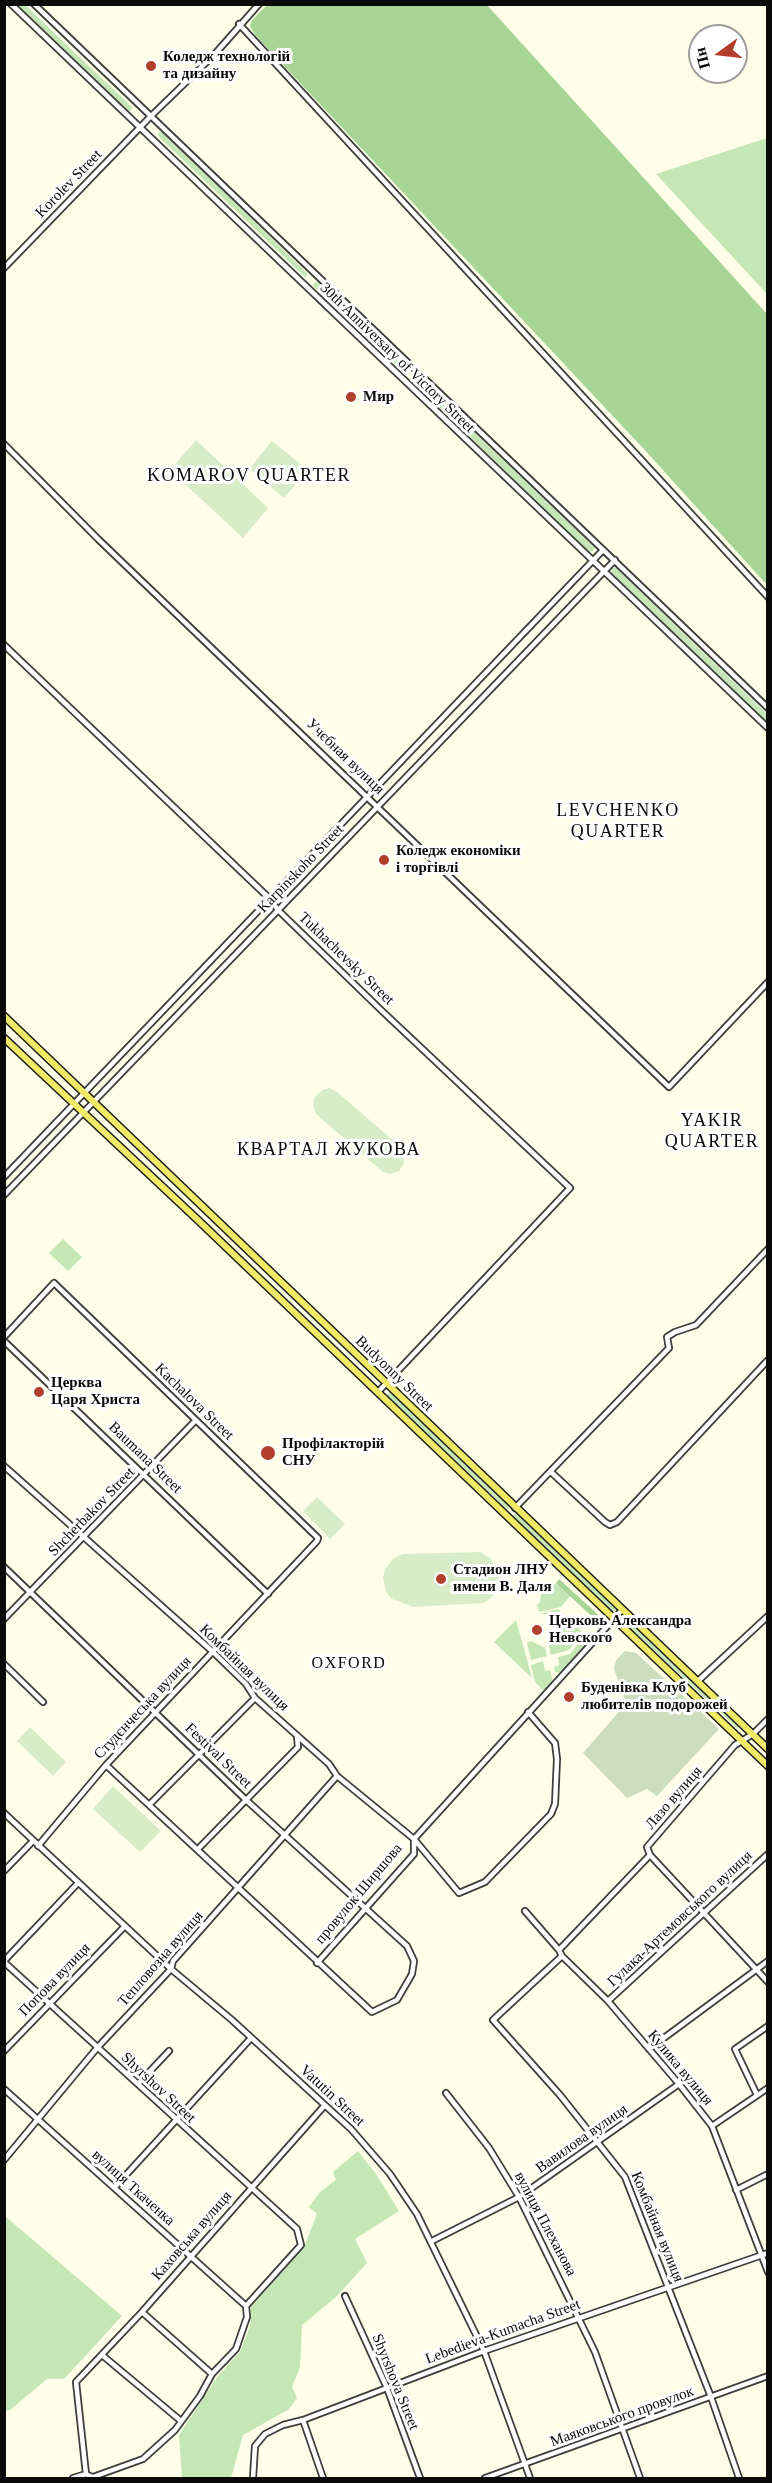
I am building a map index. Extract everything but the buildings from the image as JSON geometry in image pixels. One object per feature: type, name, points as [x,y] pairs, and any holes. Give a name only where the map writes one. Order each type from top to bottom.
[{"type":"main road","name":"Budyonny Street","points":[[4,1016],[768,1749]]},
{"type":"main road","name":"Budyonny Street","points":[[4,1038],[75,1103],[768,1766]]},
{"type":"main road","points":[[506,1517],[515,1508]]},
{"type":"street","name":"30th Anniversary of Victory Street","points":[[10,4],[768,728]]},
{"type":"street","name":"30th Anniversary of Victory Street","points":[[34,4],[768,708]]},
{"type":"street","name":"Korolev Street","points":[[4,268],[151,116],[214,55],[259,4]]},
{"type":"street","points":[[240,24],[768,597]]},
{"type":"street","name":"Учєбная вулиця","points":[[4,444],[98,538],[669,1087],[768,982]]},
{"type":"street","name":"Karpinskoho Street","points":[[4,1177],[603,550]]},
{"type":"street","name":"Karpinskoho Street","points":[[4,1194],[615,560]]},
{"type":"street","name":"Tukhachevsky Street","points":[[4,645],[270,898],[278,910],[381,1010],[570,1188],[386,1383]]},
{"type":"street","points":[[515,1508],[669,1348],[667,1337],[696,1325],[768,1249]]},
{"type":"street","name":"Kachalova Street","points":[[4,1339],[54,1283],[318,1538]]},
{"type":"street","name":"Baumana Street","points":[[4,1339],[268,1594]]},
{"type":"street","points":[[551,1472],[605,1522],[610,1524],[617,1522],[768,1360]]},
{"type":"street","points":[[378,1392],[386,1383]]},
{"type":"street","name":"Shcherbakov Street","points":[[4,1619],[195,1421]]},
{"type":"street","name":"Комбайная вулиця","points":[[4,1466],[212,1651],[246,1684],[255,1698],[329,1764],[337,1776],[414,1839],[459,1893],[485,1882],[551,1814],[555,1804],[557,1759],[555,1743],[528,1712]]},
{"type":"street","name":"Студєнчеська вулиця","points":[[38,1846],[106,1765],[318,1542],[318,1538]]},
{"type":"street","name":"Festival Street","points":[[4,1567],[245,1799],[407,1946],[414,1961],[412,1974],[397,2000],[372,2012],[317,1963]]},
{"type":"street","points":[[414,1839],[622,1610]]},
{"type":"street","points":[[698,1681],[768,1616]]},
{"type":"street","points":[[4,1664],[43,1702]]},
{"type":"street","points":[[150,1804],[255,1698]]},
{"type":"street","name":"Лазо вулиця","points":[[559,1950],[650,1855],[648,1847],[735,1745],[753,1734],[768,1719]]},
{"type":"street","points":[[198,1849],[298,1747],[297,1735]]},
{"type":"street","points":[[106,1765],[239,1887],[317,1963]]},
{"type":"street","name":"Тепловозна вулиця","points":[[4,2160],[39,2121],[97,2048],[171,1970],[174,1961],[337,1776]]},
{"type":"street","name":"Vatutin Street","points":[[4,1814],[171,1970],[251,2038],[351,2129],[390,2174],[432,2241],[484,2351],[530,2478]]},
{"type":"street","name":"провулок Ширшова","points":[[317,1963],[414,1854],[414,1839]]},
{"type":"street","points":[[4,1871],[33,1840]]},
{"type":"street","name":"Гулака-Артемовського вулиця","points":[[608,2001],[768,1854]]},
{"type":"street","points":[[650,1855],[768,1982]]},
{"type":"street","points":[[4,1961],[78,1883]]},
{"type":"street","name":"Кулика вулиця","points":[[525,1911],[559,1950],[561,1956],[608,2001],[712,2126],[768,2272]]},
{"type":"street","name":"Попова вулиця","points":[[4,2051],[124,1927]]},
{"type":"street","name":"Комбайная вулиця","points":[[561,1956],[493,2020],[599,2142],[625,2177],[711,2397],[739,2478]]},
{"type":"street","name":"Shyrshov Street","points":[[4,1961],[48,2004],[297,2229],[301,2245],[246,2306]]},
{"type":"street","points":[[649,2049],[768,1961]]},
{"type":"street","points":[[757,2094],[735,2049],[768,2026]]},
{"type":"street","points":[[115,2187],[251,2038]]},
{"type":"street","points":[[138,2084],[168,2051]]},
{"type":"street","name":"Вавилова вулиця","points":[[432,2241],[519,2197],[679,2084]]},
{"type":"street","points":[[712,2126],[768,2088]]},
{"type":"street","name":"вулиця Ткаченка","points":[[4,2089],[246,2306]]},
{"type":"street","name":"вулиця Плеханова","points":[[447,2092],[489,2148],[519,2197],[579,2317],[623,2428],[640,2478]]},
{"type":"street","name":"Каховська вулиця","points":[[86,2474],[76,2382],[142,2312],[325,2105]]},
{"type":"street","points":[[736,2190],[768,2174]]},
{"type":"street","name":"Lebedieva-Kumacha Street","points":[[253,2478],[255,2446],[265,2434],[283,2425],[303,2420],[579,2317],[768,2253]]},
{"type":"street","name":"Shyrshova Street","points":[[345,2296],[387,2388],[420,2478]]},
{"type":"street","points":[[73,2478],[86,2474],[93,2478],[143,2459],[181,2421],[200,2396],[212,2374],[236,2349],[247,2317],[246,2306]]},
{"type":"street","points":[[142,2312],[212,2374]]},
{"type":"street","points":[[102,2355],[181,2421]]},
{"type":"street","name":"Маяковського провулок","points":[[485,2478],[768,2376]]},
{"type":"street","points":[[303,2420],[323,2478]]},
{"type":"green space","points":[[16,5],[25,5],[132,107],[131,111],[126,111]]},
{"type":"green space","points":[[267,5],[487,5],[767,314],[767,585],[641,446],[256,36],[250,26],[252,20]]},
{"type":"green space","points":[[163,132],[308,274],[305,277],[160,138],[158,134]]},
{"type":"green space","points":[[768,138],[767,294],[656,174]]},
{"type":"green space","points":[[315,282],[403,364],[399,368],[313,286]]},
{"type":"green space","points":[[414,375],[594,547],[593,551],[589,552],[410,379]]},
{"type":"green space","points":[[196,440],[268,508],[243,538],[170,470]]},
{"type":"green space","points":[[272,441],[308,470],[284,498],[249,469]]},
{"type":"green space","points":[[612,568],[616,568],[767,714],[767,723],[611,574]]},
{"type":"green space","points":[[329,1088],[336,1091],[403,1149],[404,1163],[399,1171],[390,1174],[383,1172],[316,1114],[313,1106],[314,1098],[322,1090]]},
{"type":"green space","points":[[63,1239],[82,1257],[68,1271],[49,1253]]},
{"type":"green space","points":[[390,1391],[510,1506],[509,1509],[387,1395]]},
{"type":"green space","points":[[317,1497],[345,1524],[330,1539],[303,1511]]},
{"type":"green space","points":[[514,1514],[517,1514],[616,1608],[615,1611],[612,1611],[513,1519]]},
{"type":"green space","name":"Стадион ЛНУ имени В. Даля","points":[[480,1552],[490,1558],[499,1572],[498,1587],[490,1599],[483,1603],[413,1607],[392,1599],[386,1592],[383,1578],[385,1569],[393,1559],[403,1554]]},
{"type":"green space","points":[[559,1579],[605,1621],[601,1625],[556,1583]]},
{"type":"green space","points":[[556,1583],[570,1596],[561,1607],[539,1612],[537,1605],[541,1594]]},
{"type":"green space","points":[[558,1609],[581,1631],[581,1636],[569,1650],[551,1655],[549,1646],[558,1633],[555,1618],[548,1614],[540,1614]]},
{"type":"green space","points":[[626,1618],[738,1724],[738,1729],[623,1621]]},
{"type":"green space","points":[[516,1620],[532,1678],[494,1642]]},
{"type":"green space","points":[[588,1631],[592,1639],[560,1673],[555,1672],[554,1667],[559,1665],[558,1657],[570,1654]]},
{"type":"green space","points":[[531,1641],[545,1648],[547,1656],[531,1660],[527,1643]]},
{"type":"green space","points":[[625,1651],[636,1653],[719,1729],[657,1796],[647,1789],[627,1798],[583,1753],[626,1702],[614,1669],[616,1660]]},
{"type":"green space","points":[[543,1661],[545,1671],[550,1670],[553,1682],[544,1691],[535,1682],[531,1665]]},
{"type":"green space","points":[[30,1727],[66,1762],[53,1776],[17,1741]]},
{"type":"green space","points":[[113,1786],[161,1831],[140,1852],[93,1809]]},
{"type":"green space","points":[[358,2151],[376,2174],[399,2211],[355,2239],[367,2263],[335,2298],[302,2325],[300,2368],[292,2387],[297,2398],[289,2409],[243,2435],[231,2478],[182,2478],[179,2435],[218,2376],[240,2352],[250,2326],[251,2307],[304,2247],[317,2214],[309,2207],[320,2192],[336,2180],[333,2172]]},
{"type":"green space","points":[[5,2216],[122,2316],[64,2379],[47,2379],[10,2410],[5,2411]]},
{"type":"place","name":"Коледж технологій та дизайну","points":[[151,66]]},
{"type":"place","name":"Мир","points":[[351,397]]},
{"type":"place","name":"Коледж економіки і торгівлі","points":[[384,860]]},
{"type":"place","name":"Церква Царя Христа","points":[[39,1392]]},
{"type":"place","name":"Профілакторій СНУ","points":[[268,1453]]},
{"type":"place","name":"Стадион ЛНУ имени В. Даля","points":[[441,1579]]},
{"type":"place","name":"Церковь Александра Невского","points":[[537,1630]]},
{"type":"place","name":"Буденівка Клуб любителів подорожей","points":[[569,1697]]},
{"type":"district","name":"KOMAROV QUARTER","points":[[249,476]]},
{"type":"district","name":"LEVCHENKO QUARTER","points":[[618,821]]},
{"type":"district","name":"YAKIR QUARTER","points":[[712,1131]]},
{"type":"district","name":"КВАРТАЛ ЖУКОВА","points":[[329,1150]]},
{"type":"district","name":"OXFORD","points":[[349,1664]]}]
